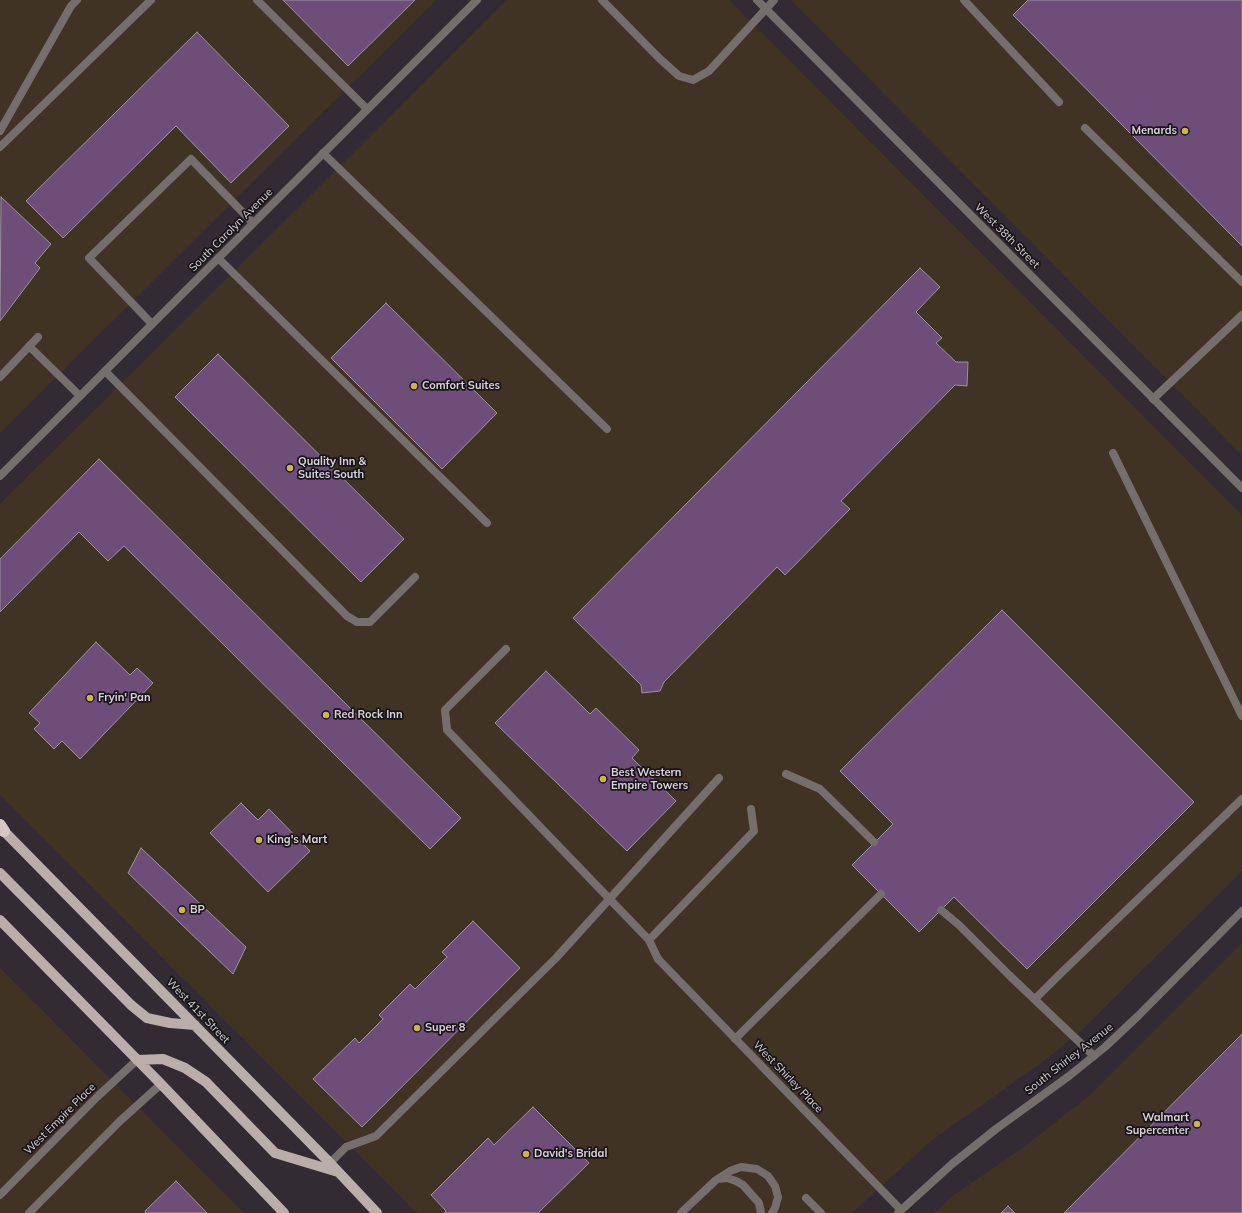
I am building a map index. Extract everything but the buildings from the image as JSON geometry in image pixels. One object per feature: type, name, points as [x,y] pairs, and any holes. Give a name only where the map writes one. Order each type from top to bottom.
[{"type":"main road","name":"West 41st Street","points":[[1,828],[330,1163],[377,1213]]},
{"type":"main road","points":[[0,874],[131,1005],[147,1018],[170,1023],[195,1025]]},
{"type":"main road","points":[[0,920],[161,1084],[284,1213]]},
{"type":"main road","points":[[137,1060],[163,1059],[185,1068],[206,1082],[275,1153],[339,1173]]},
{"type":"street","points":[[0,131],[71,6],[77,0]]},
{"type":"street","points":[[0,147],[150,0]]},
{"type":"street","points":[[257,0],[367,110]]},
{"type":"street","name":"South Carolyn Avenue","points":[[0,476],[477,0]]},
{"type":"street","points":[[602,0],[659,58],[679,76],[693,80],[709,71],[765,8],[774,0]]},
{"type":"street","name":"West 38th Street","points":[[756,0],[1242,488]]},
{"type":"street","points":[[964,0],[1059,102]]},
{"type":"street","points":[[1085,128],[1242,282]]},
{"type":"street","points":[[323,153],[607,429]]},
{"type":"street","points":[[152,324],[89,258],[191,160],[253,223]]},
{"type":"street","points":[[218,258],[487,523]]},
{"type":"street","points":[[1154,399],[1242,314]]},
{"type":"street","points":[[0,377],[38,337]]},
{"type":"street","points":[[29,346],[80,396]]},
{"type":"street","points":[[105,372],[347,616],[357,622],[370,622],[415,577]]},
{"type":"street","points":[[1113,453],[1242,716]]},
{"type":"street","name":"West Shirley Place","points":[[506,649],[444,710],[447,730],[611,899],[649,940],[658,959],[900,1211]]},
{"type":"street","points":[[786,774],[820,789],[874,842]]},
{"type":"street","points":[[330,1163],[346,1147],[376,1136],[556,958],[719,778]]},
{"type":"street","points":[[1036,999],[1242,799]]},
{"type":"street","points":[[649,940],[754,831],[750,809]]},
{"type":"street","points":[[735,1039],[881,894]]},
{"type":"street","points":[[941,910],[1094,1056]]},
{"type":"street","name":"South Shirley Avenue","points":[[900,1211],[952,1164],[1094,1056],[1138,1016],[1242,911]]},
{"type":"street","name":"West Empire Place","points":[[0,1194],[97,1097],[137,1060]]},
{"type":"street","points":[[29,1213],[120,1121],[161,1084]]},
{"type":"street","points":[[681,1213],[716,1180],[730,1171],[741,1167],[757,1169],[768,1176],[775,1186],[778,1198],[772,1213]]},
{"type":"street","points":[[716,1180],[727,1178],[743,1185],[760,1203],[761,1213]]},
{"type":"street","points":[[806,1198],[821,1213]]},
{"type":"shaded area","points":[[0,0],[436,0],[0,433]]},
{"type":"shaded area","points":[[507,0],[729,0],[1242,515],[1242,871],[1082,1030],[1045,1060],[931,1141],[852,1213],[417,1213],[0,795],[0,504]]},
{"type":"shaded area","points":[[791,0],[1242,0],[1242,455]]},
{"type":"shaded area","points":[[1242,943],[1242,1213],[934,1213],[954,1195],[1024,1147],[1090,1095]]},
{"type":"shaded area","points":[[0,968],[244,1213],[0,1213]]},
{"type":"place","name":"Menards","points":[[1185,131]]},
{"type":"place","name":"Comfort Suites","points":[[414,386]]},
{"type":"place","name":"Quality Inn & Suites South","points":[[290,468]]},
{"type":"place","name":"Fryin' Pan","points":[[90,698]]},
{"type":"place","name":"Red Rock Inn","points":[[326,715]]},
{"type":"place","name":"Best Western Empire Towers","points":[[603,779]]},
{"type":"place","name":"King's Mart","points":[[259,840]]},
{"type":"place","name":"BP","points":[[182,910]]},
{"type":"place","name":"Super 8","points":[[417,1028]]},
{"type":"place","name":"Walmart Supercenter","points":[[1197,1124]]},
{"type":"place","name":"David's Bridal","points":[[526,1154]]}]
